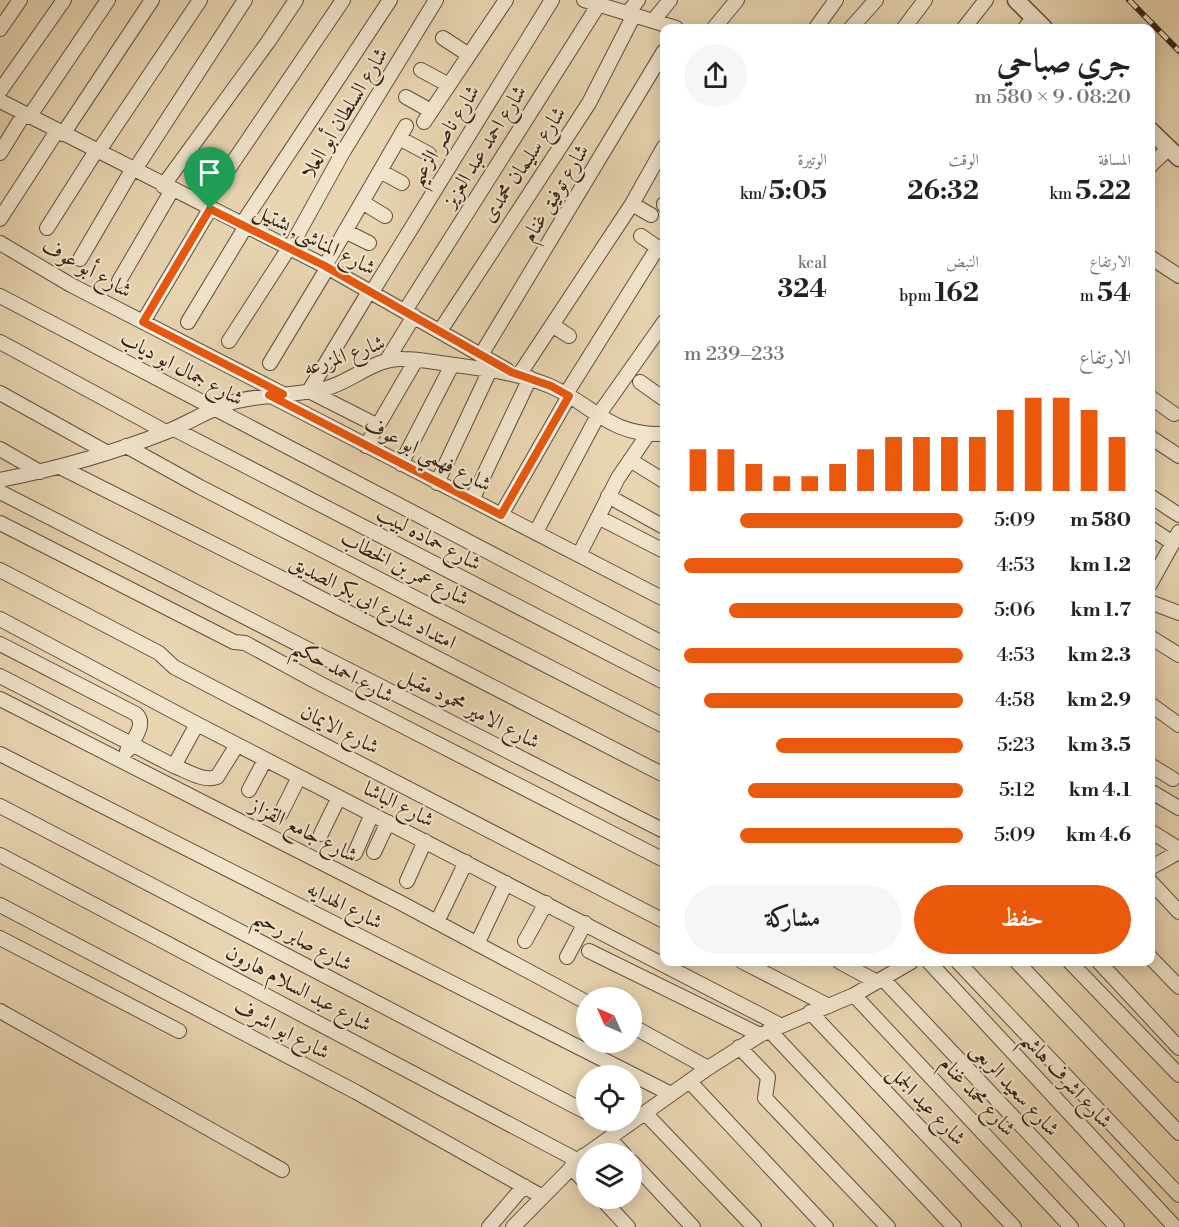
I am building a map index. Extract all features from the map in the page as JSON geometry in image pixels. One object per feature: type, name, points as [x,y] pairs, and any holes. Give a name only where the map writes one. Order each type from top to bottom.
[{"type":"street","points":[[0,29],[20,0]]},
{"type":"street","points":[[0,91],[64,0]]},
{"type":"street","points":[[0,153],[108,0]]},
{"type":"street","points":[[0,219],[152,0]]},
{"type":"street","points":[[47,228],[200,0]]},
{"type":"street","points":[[80,259],[133,170],[245,0]]},
{"type":"street","points":[[118,281],[167,188],[296,0]]},
{"type":"street","points":[[143,322],[207,207],[343,0]]},
{"type":"street","points":[[188,322],[244,225],[390,0]]},
{"type":"street","name":"شارع السلطان أبو العلا","points":[[228,341],[289,248],[343,152],[436,0]]},
{"type":"street","points":[[406,98],[428,117],[506,0]]},
{"type":"street","name":"شارع ناصر الزعيم","points":[[309,391],[552,0]]},
{"type":"street","name":"شارع سليمان محمدى","points":[[440,331],[589,103],[638,0]]},
{"type":"street","points":[[653,21],[670,0]]},
{"type":"street","points":[[717,24],[737,0]]},
{"type":"street","points":[[819,24],[836,0]]},
{"type":"street","points":[[855,24],[876,0]]},
{"type":"street","points":[[906,24],[925,0]]},
{"type":"street","points":[[966,24],[986,0]]},
{"type":"street","points":[[1016,0],[1033,24]]},
{"type":"street","points":[[591,2],[663,24]]},
{"type":"street","name":"شارع احمد عبد العزيز","points":[[387,360],[409,313],[591,2]]},
{"type":"street","points":[[443,38],[469,55]]},
{"type":"street","name":"شارع توفيق غنام","points":[[482,355],[660,58]]},
{"type":"street","points":[[421,70],[449,85]]},
{"type":"street","name":"شارع المناشى, بشتيل","points":[[0,101],[326,267],[520,375]]},
{"type":"street","points":[[270,363],[403,132],[429,154]]},
{"type":"street","points":[[1155,135],[1174,153],[1155,163]]},
{"type":"street","points":[[472,500],[520,375],[632,204],[660,154]]},
{"type":"street","points":[[380,171],[402,183]]},
{"type":"street","points":[[362,202],[385,216]]},
{"type":"street","points":[[632,204],[651,214]]},
{"type":"street","points":[[345,231],[369,243]]},
{"type":"street","points":[[641,236],[660,249]]},
{"type":"street","name":"شارع أبو عوف","points":[[0,243],[71,285],[283,394]]},
{"type":"street","points":[[501,515],[567,395],[660,252]]},
{"type":"street","points":[[1155,260],[1179,276]]},
{"type":"street","name":"شارع جمال ابو دياب","points":[[0,296],[660,642]]},
{"type":"street","points":[[552,325],[569,336]]},
{"type":"street","points":[[536,532],[597,417],[660,328]]},
{"type":"street","name":"شارع حماده لبيب","points":[[0,342],[660,680]]},
{"type":"street","name":"شارع المزرعه","points":[[0,480],[60,467],[106,453],[170,430],[214,409],[269,395],[309,391],[342,383],[371,366],[387,360],[416,360],[520,375],[567,395],[597,417],[617,427],[648,434],[660,434]]},
{"type":"street","points":[[366,446],[416,360]]},
{"type":"street","points":[[401,465],[452,365]]},
{"type":"street","points":[[437,483],[490,370]]},
{"type":"street","points":[[640,382],[660,396]]},
{"type":"street","points":[[309,391],[378,426]]},
{"type":"street","points":[[0,393],[106,453]]},
{"type":"street","name":"شارع فهمي ابو عوف","points":[[269,395],[660,597]]},
{"type":"street","points":[[1155,401],[1174,414]]},
{"type":"street","points":[[579,555],[608,496],[648,434]]},
{"type":"street","points":[[1155,440],[1179,456]]},
{"type":"street","name":"شارع عمر بن الخطاب","points":[[126,446],[200,487],[660,724]]},
{"type":"street","points":[[0,449],[40,472]]},
{"type":"street","points":[[630,460],[660,479]]},
{"type":"street","name":"امتداد شارع ابى بكر الصديق","points":[[60,467],[297,586],[660,774]]},
{"type":"street","name":"شارع الامير محمود مقبل","points":[[0,492],[660,829]]},
{"type":"street","points":[[608,496],[660,525]]},
{"type":"street","points":[[1155,499],[1179,515]]},
{"type":"street","points":[[598,517],[660,550]]},
{"type":"street","name":"شارع احمد حكيم","points":[[0,523],[234,642],[245,643],[660,858]]},
{"type":"street","points":[[1155,530],[1176,537],[1172,559],[1155,576]]},
{"type":"street","name":"شارع الايمان","points":[[0,570],[159,653],[174,667],[660,919]]},
{"type":"street","points":[[1155,604],[1179,613]]},
{"type":"street","name":"شارع الباشا","points":[[0,619],[265,760],[660,964]]},
{"type":"street","points":[[1155,639],[1179,655]]},
{"type":"street","points":[[0,644],[136,714],[141,725],[122,761]]},
{"type":"street","points":[[0,676],[174,766],[212,779],[221,773],[237,745]]},
{"type":"street","name":"شارع جامع القزاز","points":[[0,699],[437,922],[576,997]]},
{"type":"street","points":[[1155,708],[1179,725]]},
{"type":"street","points":[[174,766],[197,724]]},
{"type":"street","name":"شارع الهدايه","points":[[0,754],[671,1094]]},
{"type":"street","points":[[249,790],[265,760]]},
{"type":"street","points":[[1155,768],[1173,779]]},
{"type":"street","points":[[281,813],[299,777]]},
{"type":"street","points":[[1155,794],[1179,808]]},
{"type":"street","points":[[321,834],[339,797]]},
{"type":"street","name":"شارع صابر رحيم","points":[[0,806],[576,1107]]},
{"type":"street","points":[[355,853],[372,814]]},
{"type":"street","points":[[374,852],[388,822]]},
{"type":"street","points":[[1155,834],[1179,850],[1155,865]]},
{"type":"street","points":[[407,881],[425,841]]},
{"type":"street","name":"شارع عبد السلام هارون","points":[[0,855],[576,1156]]},
{"type":"street","points":[[437,922],[466,862]]},
{"type":"street","points":[[477,944],[506,883]]},
{"type":"street","points":[[1155,887],[1179,912]]},
{"type":"street","points":[[525,941],[546,903]]},
{"type":"street","name":"شارع ابو اشرف","points":[[0,904],[356,1092],[541,1196]]},
{"type":"street","points":[[567,957],[585,923]]},
{"type":"street","points":[[0,938],[179,1031]]},
{"type":"street","points":[[589,951],[770,1030],[954,1227]]},
{"type":"street","points":[[633,972],[644,954]]},
{"type":"street","points":[[1155,962],[1179,987]]},
{"type":"street","name":"شارع الباشا","points":[[664,966],[770,1030]]},
{"type":"street","points":[[751,966],[829,1006]]},
{"type":"street","name":"شارع سعيد الربعى","points":[[849,966],[880,980],[1117,1227]]},
{"type":"street","points":[[642,1115],[739,1047],[770,1030],[854,995],[903,966]]},
{"type":"street","name":"شارع اشرف هاشم","points":[[933,966],[1175,1227]]},
{"type":"street","points":[[962,966],[1179,1195]]},
{"type":"street","points":[[1021,966],[1179,1133]]},
{"type":"street","points":[[1074,966],[1179,1075]]},
{"type":"street","points":[[1103,966],[1179,1048]]},
{"type":"street","name":"شارع محمد غنام","points":[[854,995],[1071,1227]]},
{"type":"street","points":[[0,1011],[282,1170]]},
{"type":"street","name":"شارع عيد الجمل","points":[[810,1012],[1014,1227]]},
{"type":"street","points":[[642,1032],[708,1068]]},
{"type":"street","points":[[739,1047],[768,1077],[765,1098],[888,1227]]},
{"type":"street","points":[[690,1082],[826,1227]]},
{"type":"street","points":[[645,1113],[754,1227]]},
{"type":"street","points":[[602,1143],[620,1131]]},
{"type":"street","points":[[609,1138],[614,1143]]},
{"type":"street","points":[[520,1224],[541,1196],[576,1162]]},
{"type":"street","points":[[642,1173],[693,1227]]},
{"type":"street","points":[[489,1227],[524,1186]]},
{"type":"street","points":[[611,1209],[628,1227]]},
{"type":"railway","points":[[1129,0],[1153,24]]},
{"type":"railway","points":[[1155,27],[1179,51]]},
{"type":"route","points":[[210,209],[370,290],[511,372],[551,386],[569,396],[501,515],[269,395],[283,394],[143,322],[210,209]]}]
